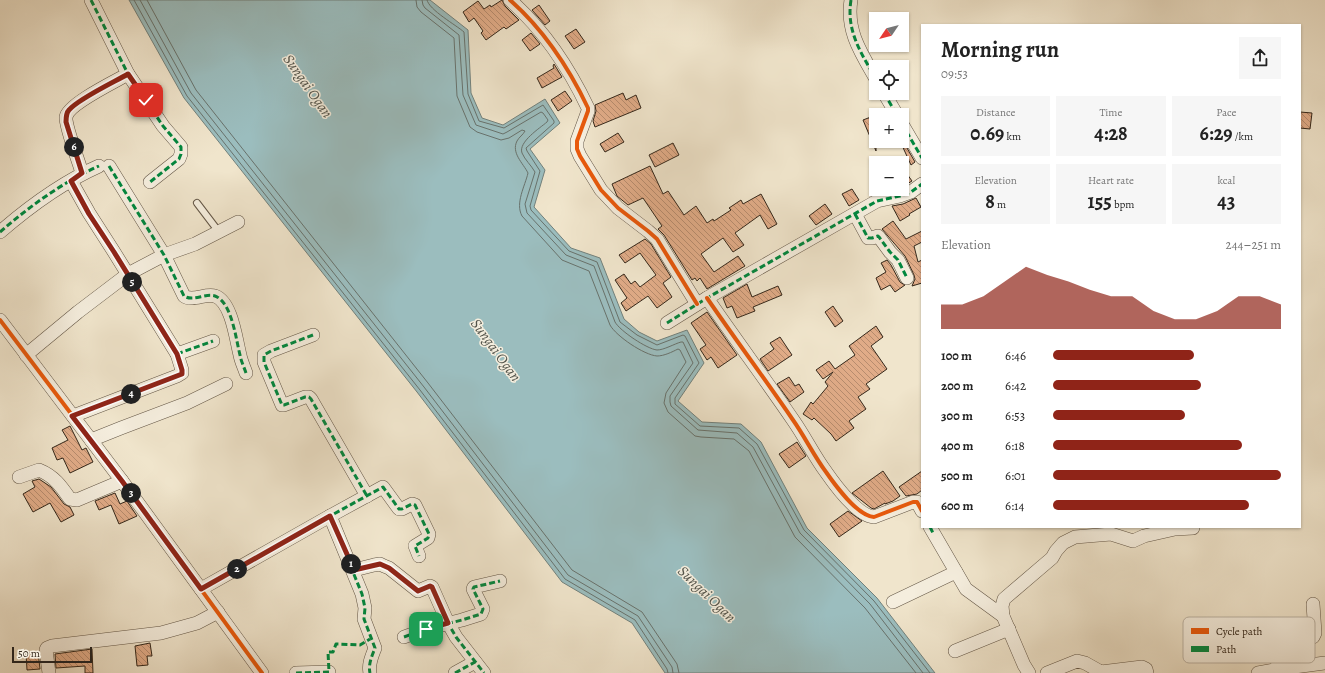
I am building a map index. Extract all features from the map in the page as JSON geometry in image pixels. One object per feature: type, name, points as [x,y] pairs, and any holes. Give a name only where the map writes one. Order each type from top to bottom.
[{"type":"street","points":[[91,0],[128,74],[163,126],[181,147],[179,159],[150,182]]},
{"type":"street","points":[[510,0],[527,15],[548,41],[575,83],[586,105],[588,111],[577,141],[577,149],[605,194],[618,208],[648,231],[656,240],[787,411],[825,472],[847,498],[862,513],[869,517],[874,517],[910,503],[919,506]]},
{"type":"street","points":[[851,0],[851,21],[854,39],[869,67]]},
{"type":"street","points":[[82,173],[66,122],[67,113],[69,109],[78,103],[128,74]]},
{"type":"street","points":[[909,136],[921,156]]},
{"type":"street","points":[[0,232],[38,202],[82,173],[104,166],[164,255],[187,298],[212,295],[221,300],[232,320],[239,354],[246,373]]},
{"type":"street","points":[[71,181],[89,214],[177,354],[182,370],[182,374],[72,416]]},
{"type":"street","points":[[668,324],[702,301],[877,201],[911,192],[921,185]]},
{"type":"street","points":[[855,214],[868,238],[879,236],[890,252],[898,260],[907,278]]},
{"type":"street","points":[[26,354],[128,274],[164,255],[195,244],[238,222]]},
{"type":"street","points":[[0,320],[122,481],[262,673]]},
{"type":"street","points":[[313,335],[271,351],[264,355],[264,362],[282,405],[309,397],[311,399],[368,496]]},
{"type":"street","points":[[177,354],[213,341]]},
{"type":"street","points":[[91,440],[187,403],[226,384]]},
{"type":"street","points":[[19,477],[39,470],[46,472],[53,477],[73,501],[122,481]]},
{"type":"street","points":[[201,589],[383,487],[399,509],[412,504],[415,505],[428,534],[428,538],[415,546],[419,556]]},
{"type":"street","points":[[330,516],[354,570],[362,594],[365,608],[364,619],[375,648],[371,657],[369,669],[370,673]]},
{"type":"street","points":[[931,528],[966,589],[1003,616]]},
{"type":"street","points":[[1029,673],[1008,629],[1003,616],[1002,606],[1004,599],[1052,558],[1063,543],[1075,537],[1111,534],[1133,541],[1142,531],[1193,528]]},
{"type":"street","points":[[354,570],[380,564],[389,568],[418,591],[430,586],[432,587],[448,623],[460,644],[484,673]]},
{"type":"street","points":[[893,602],[956,572]]},
{"type":"street","points":[[404,637],[426,629],[480,614],[483,609],[473,589],[500,581]]},
{"type":"street","points":[[1313,604],[1314,617]]},
{"type":"street","points":[[49,673],[47,648],[161,633],[197,623],[218,612]]},
{"type":"street","points":[[955,650],[1008,629]]},
{"type":"street","points":[[1046,673],[1077,661],[1085,663],[1101,672],[1142,667],[1146,669],[1147,673]]},
{"type":"street","points":[[455,673],[476,662]]},
{"type":"street","points":[[1278,663],[1279,669]]},
{"type":"street","points":[[1258,673],[1279,669],[1324,666]]},
{"type":"street","points":[[296,673],[329,672]]},
{"type":"lane","points":[[196,203],[219,232]]},
{"type":"water","name":"Sungai Ogan","points":[[129,0],[430,0],[468,30],[471,93],[482,118],[503,125],[545,99],[560,123],[530,149],[545,170],[534,207],[571,248],[600,258],[624,319],[639,332],[657,341],[687,330],[704,363],[678,401],[702,422],[741,424],[761,442],[807,528],[877,598],[935,673],[665,673],[632,623],[562,582],[417,392],[184,98]]},
{"type":"building","points":[[502,0],[505,6],[519,20],[506,29],[504,27],[486,40],[481,33],[483,31],[474,18],[469,22],[463,12],[478,1],[484,9],[490,5],[491,7]]},
{"type":"building","points":[[539,5],[550,21],[545,25],[532,10]]},
{"type":"building","points":[[576,29],[585,42],[574,49],[565,36]]},
{"type":"building","points":[[531,33],[540,44],[530,51],[522,40]]},
{"type":"building","points":[[554,64],[562,77],[542,88],[537,78],[554,68]]},
{"type":"building","points":[[565,91],[572,101],[558,111],[551,100]]},
{"type":"building","points":[[623,93],[626,100],[636,95],[641,108],[595,127],[593,121],[596,111],[595,105]]},
{"type":"building","points":[[1301,112],[1312,113],[1310,129],[1301,128]]},
{"type":"building","points":[[869,118],[869,134],[863,120]]},
{"type":"building","points":[[618,133],[624,142],[605,152],[600,144]]},
{"type":"building","points":[[673,143],[679,155],[655,167],[649,155]]},
{"type":"building","points":[[903,148],[907,148],[915,162],[911,165],[909,156],[907,156]]},
{"type":"building","points":[[650,166],[663,194],[668,191],[684,215],[696,206],[707,223],[713,219],[714,221],[731,210],[729,208],[741,200],[743,204],[761,194],[777,224],[768,229],[760,215],[735,233],[744,245],[733,252],[723,238],[701,254],[714,272],[738,256],[745,266],[707,289],[700,278],[697,281],[695,278],[692,280],[664,235],[658,229],[662,226],[643,198],[628,205],[617,196],[612,184]]},
{"type":"building","points":[[852,189],[859,200],[849,206],[842,194]]},
{"type":"building","points":[[916,198],[921,207],[900,221],[892,206],[903,204]]},
{"type":"building","points":[[825,204],[832,214],[816,225],[809,216]]},
{"type":"building","points":[[893,221],[906,239],[921,232],[921,242],[914,246],[918,262],[921,260],[921,283],[912,286],[915,279],[905,256],[882,229]]},
{"type":"building","points":[[645,239],[651,244],[671,277],[663,283],[672,297],[657,308],[648,296],[626,311],[621,303],[627,298],[615,280],[624,274],[631,284],[635,281],[640,287],[656,275],[640,253],[625,263],[619,255]]},
{"type":"building","points":[[887,260],[900,282],[905,285],[895,292],[890,285],[881,290],[876,278],[886,272],[881,263]]},
{"type":"building","points":[[747,284],[752,297],[778,286],[782,295],[753,307],[755,311],[737,318],[732,306],[727,308],[723,298]]},
{"type":"building","points":[[833,306],[843,321],[835,327],[825,312]]},
{"type":"building","points":[[707,312],[737,355],[718,368],[711,357],[707,360],[700,349],[706,345],[691,323]]},
{"type":"building","points":[[876,326],[883,337],[871,346],[887,369],[866,384],[870,389],[858,397],[866,409],[849,421],[854,428],[836,441],[831,434],[814,418],[812,420],[803,414],[811,402],[813,404],[828,386],[825,382],[833,372],[823,379],[816,370],[829,361],[835,369],[855,355],[849,346]]},
{"type":"building","points":[[780,337],[792,355],[768,371],[760,359],[774,349],[770,343]]},
{"type":"building","points":[[789,377],[795,386],[799,384],[804,392],[790,402],[777,384]]},
{"type":"building","points":[[70,426],[82,450],[86,448],[93,462],[70,473],[63,458],[57,460],[52,448],[68,440],[62,430]]},
{"type":"building","points":[[797,442],[806,456],[789,468],[779,454]]},
{"type":"building","points":[[883,471],[900,496],[893,501],[885,503],[874,509],[852,493]]},
{"type":"building","points":[[921,472],[921,491],[917,494],[906,496],[899,487]]},
{"type":"building","points":[[39,479],[51,487],[64,504],[70,507],[74,515],[61,522],[50,503],[33,512],[23,494],[35,487],[32,481]]},
{"type":"building","points":[[115,493],[120,504],[127,501],[137,516],[119,524],[111,505],[99,510],[95,501]]},
{"type":"building","points":[[848,511],[862,521],[839,537],[830,524]]},
{"type":"building","points":[[150,643],[152,656],[147,656],[148,665],[137,666],[135,646]]},
{"type":"building","points":[[92,649],[93,673],[85,673],[85,666],[56,668],[55,654]]},
{"type":"building","points":[[38,652],[40,669],[27,670],[26,653]]},
{"type":"marked path","points":[[91,0],[128,74],[163,126],[181,147],[179,159],[150,182]]},
{"type":"marked path","points":[[851,0],[850,11],[853,32],[860,51],[869,67]]},
{"type":"marked path","points":[[82,173],[70,136],[66,117],[69,112],[83,100],[128,74]]},
{"type":"marked path","points":[[888,100],[893,108]]},
{"type":"marked path","points":[[909,136],[921,156]]},
{"type":"marked path","points":[[0,232],[47,195],[73,179],[99,166]]},
{"type":"marked path","points":[[109,166],[164,255],[184,296],[188,298],[195,298],[211,295],[221,300],[226,306],[235,331],[240,357],[246,373]]},
{"type":"marked path","points":[[667,323],[707,298],[877,201],[911,192],[921,185]]},
{"type":"marked path","points":[[855,214],[868,238],[879,237],[898,260],[907,278]]},
{"type":"marked path","points":[[313,335],[271,351],[264,355],[264,362],[282,405],[305,397],[309,397],[311,399],[367,496]]},
{"type":"marked path","points":[[177,354],[213,341]]},
{"type":"marked path","points":[[201,589],[383,487],[399,509],[412,504],[415,505],[429,534],[428,538],[415,546],[419,556]]},
{"type":"marked path","points":[[330,516],[362,594],[365,608],[364,619],[375,648],[370,663],[370,673]]},
{"type":"marked path","points":[[930,528],[933,533]]},
{"type":"marked path","points":[[354,570],[380,564],[389,568],[418,591],[430,586],[432,587],[456,637],[484,673]]},
{"type":"marked path","points":[[404,637],[426,629],[481,614],[483,609],[473,589],[474,587],[500,581]]},
{"type":"marked path","points":[[296,673],[329,672],[328,652],[333,652],[336,644],[360,645],[370,639]]},
{"type":"marked path","points":[[455,673],[475,662]]},
{"type":"cycle path","points":[[510,0],[534,24],[555,50],[573,78],[588,108],[577,141],[577,149],[580,156],[601,190],[618,208],[657,239],[697,304]]},
{"type":"cycle path","points":[[71,181],[89,213],[177,354],[182,370],[182,373],[177,376],[73,416]]},
{"type":"cycle path","points":[[707,298],[802,433],[830,478],[854,506],[874,517],[913,502],[917,502],[921,509]]},
{"type":"cycle path","points":[[0,320],[122,481],[262,673]]},
{"type":"route","points":[[146,100],[128,74],[69,109],[66,122],[82,173],[71,181],[89,214],[177,354],[182,374],[72,416],[122,481],[201,589],[330,516],[354,570],[380,564],[389,568],[415,590],[419,591],[430,586],[432,587],[448,623],[426,629]]}]
